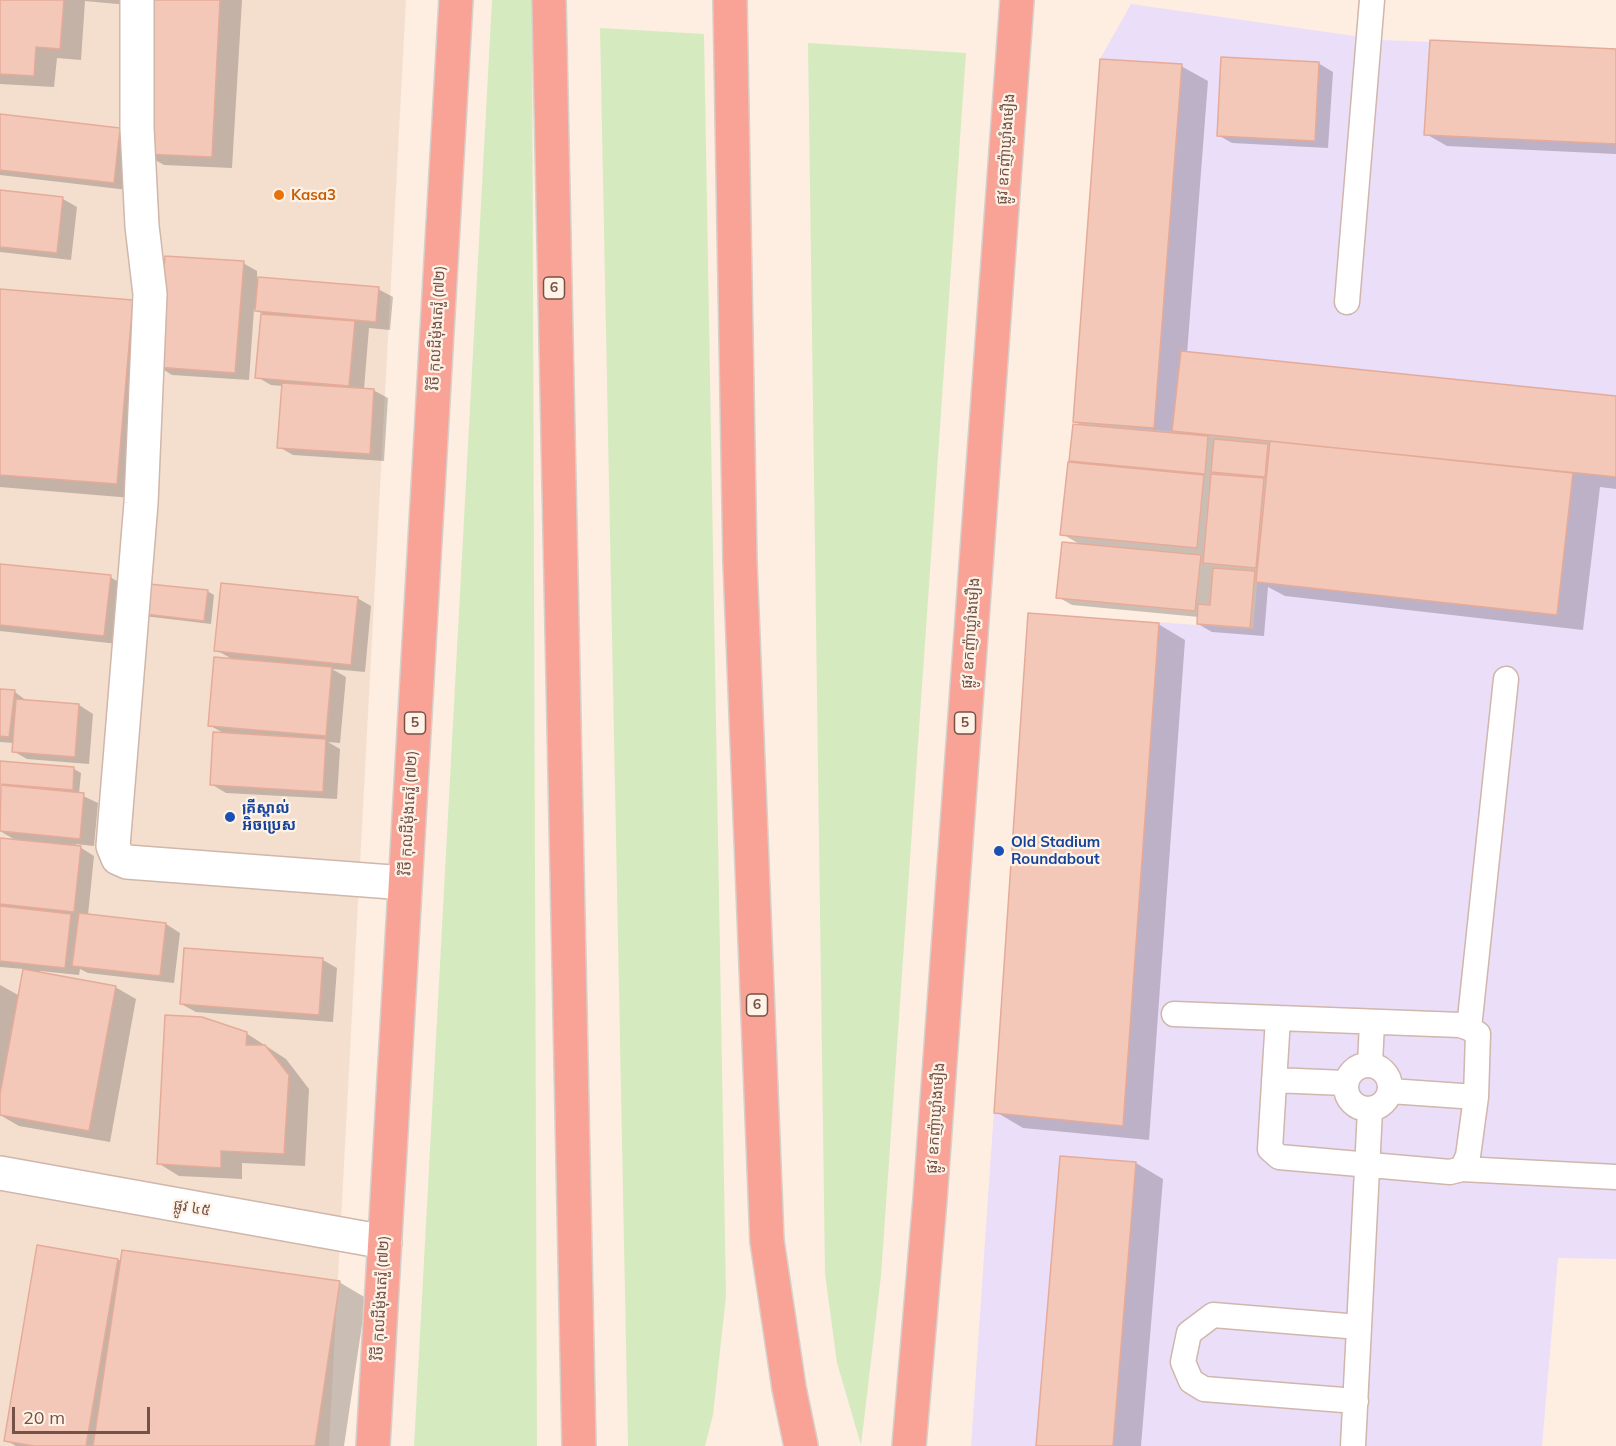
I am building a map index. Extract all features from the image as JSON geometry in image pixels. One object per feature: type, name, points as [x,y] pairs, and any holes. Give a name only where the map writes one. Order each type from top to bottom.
[{"type":"highway","name":"វិថី កុលដឺម៉ុងតេរ៉ួ (៧២)","points":[[372,1446],[456,0]]},
{"type":"highway","name":"6","points":[[549,0],[579,1446]]},
{"type":"highway","name":"6","points":[[730,0],[740,562],[767,1240],[789,1388],[801,1446]]},
{"type":"highway","name":"ផ្លូវ ឧកញ៉ាឃ្លាំងមឿង","points":[[909,1446],[931,1188],[1017,0]]},
{"type":"street","points":[[137,0],[138,139],[142,226],[150,294],[141,503],[112,846],[118,858],[127,862],[405,883]]},
{"type":"street","name":"ផ្លូវ ៤៥","points":[[0,1173],[385,1242]]},
{"type":"lane","points":[[1347,302],[1372,0]]},
{"type":"lane","points":[[1469,1028],[1506,679]]},
{"type":"lane","points":[[1174,1014],[1460,1025],[1469,1028],[1478,1034],[1476,1097],[1468,1156],[1462,1169]]},
{"type":"lane","points":[[1278,1018],[1270,1149],[1279,1156],[1450,1172],[1462,1169],[1616,1177]]},
{"type":"lane","points":[[1370,1064],[1372,1023]]},
{"type":"lane","points":[[1345,1083],[1354,1070],[1370,1064]]},
{"type":"lane","points":[[1345,1083],[1350,1101],[1370,1110],[1382,1105],[1390,1091],[1385,1073],[1370,1064]]},
{"type":"lane","points":[[1274,1080],[1345,1083]]},
{"type":"lane","points":[[1390,1091],[1476,1097]]},
{"type":"lane","points":[[1353,1446],[1370,1110]]},
{"type":"lane","points":[[1356,1401],[1204,1389],[1191,1381],[1183,1362],[1189,1333],[1213,1315],[1359,1327]]},
{"type":"shaded area","points":[[0,0],[406,0],[329,1446],[0,1446]]},
{"type":"shaded area","points":[[1131,4],[1382,40],[1616,49],[1616,1259],[1558,1258],[1542,1446],[971,1446],[1028,613],[1253,629],[1270,441],[1073,422],[1100,59]]},
{"type":"green space","points":[[492,0],[532,0],[537,1446],[414,1446]]},
{"type":"green space","points":[[600,28],[704,34],[726,1296],[713,1415],[705,1446],[628,1446]]},
{"type":"green space","points":[[808,43],[966,53],[881,1276],[861,1445],[837,1363],[825,1274]]},
{"type":"building","points":[[0,0],[64,0],[60,49],[36,47],[34,76],[0,74]]},
{"type":"building","points":[[151,0],[220,0],[212,157],[142,154]]},
{"type":"building","points":[[1430,40],[1616,49],[1616,144],[1424,135]]},
{"type":"building","points":[[1221,57],[1319,62],[1315,141],[1217,136]]},
{"type":"building","points":[[1100,59],[1182,64],[1154,428],[1073,422]]},
{"type":"building","points":[[0,114],[120,128],[114,183],[0,170]]},
{"type":"building","points":[[0,190],[63,197],[57,253],[0,247]]},
{"type":"building","points":[[165,256],[244,261],[235,373],[156,367]]},
{"type":"building","points":[[258,277],[379,287],[376,322],[255,311]]},
{"type":"building","points":[[0,289],[133,300],[117,484],[0,475]]},
{"type":"building","points":[[261,314],[355,321],[349,386],[255,378]]},
{"type":"building","points":[[1181,351],[1616,396],[1616,477],[1172,431]]},
{"type":"building","points":[[282,383],[374,389],[370,454],[277,448]]},
{"type":"building","points":[[1073,424],[1208,436],[1205,474],[1069,461]]},
{"type":"building","points":[[1214,439],[1268,444],[1265,477],[1211,472]]},
{"type":"building","points":[[1270,441],[1573,473],[1557,615],[1256,582]]},
{"type":"building","points":[[1068,462],[1204,475],[1197,548],[1060,535]]},
{"type":"building","points":[[1211,474],[1264,478],[1256,568],[1203,563]]},
{"type":"building","points":[[1062,542],[1201,555],[1195,611],[1056,598]]},
{"type":"building","points":[[0,564],[111,575],[104,636],[0,625]]},
{"type":"building","points":[[1213,568],[1255,571],[1250,628],[1197,624],[1198,604],[1210,605]]},
{"type":"building","points":[[139,583],[208,590],[204,621],[136,613]]},
{"type":"building","points":[[221,583],[358,597],[351,665],[214,651]]},
{"type":"building","points":[[1028,613],[1159,623],[1123,1126],[994,1113]]},
{"type":"building","points":[[214,657],[332,667],[326,736],[208,726]]},
{"type":"building","points":[[0,689],[15,690],[9,737],[0,736]]},
{"type":"building","points":[[16,699],[79,704],[75,757],[12,752]]},
{"type":"building","points":[[213,732],[326,739],[323,792],[210,785]]},
{"type":"building","points":[[0,761],[74,767],[73,790],[0,784]]},
{"type":"building","points":[[1,785],[84,793],[80,839],[0,831]]},
{"type":"building","points":[[0,838],[81,846],[74,912],[0,904]]},
{"type":"building","points":[[0,906],[71,914],[65,968],[0,961]]},
{"type":"building","points":[[79,913],[166,923],[160,976],[72,966]]},
{"type":"building","points":[[184,948],[323,958],[319,1015],[180,1004]]},
{"type":"building","points":[[23,969],[116,986],[89,1131],[0,1115],[0,1094]]},
{"type":"building","points":[[165,1015],[202,1017],[247,1032],[246,1045],[265,1045],[289,1075],[284,1154],[221,1151],[221,1168],[157,1164]]},
{"type":"building","points":[[1060,1156],[1136,1162],[1113,1446],[1036,1446]]},
{"type":"building","points":[[37,1245],[118,1259],[86,1446],[34,1446],[4,1441]]},
{"type":"building","points":[[122,1250],[340,1281],[315,1446],[93,1446]]},
{"type":"place","name":"Kasa3","points":[[279,195]]},
{"type":"place","name":"គ្រីស្តាល់ អិចប្រេស","points":[[230,817]]},
{"type":"place","name":"Old Stadium Roundabout","points":[[999,851]]}]
